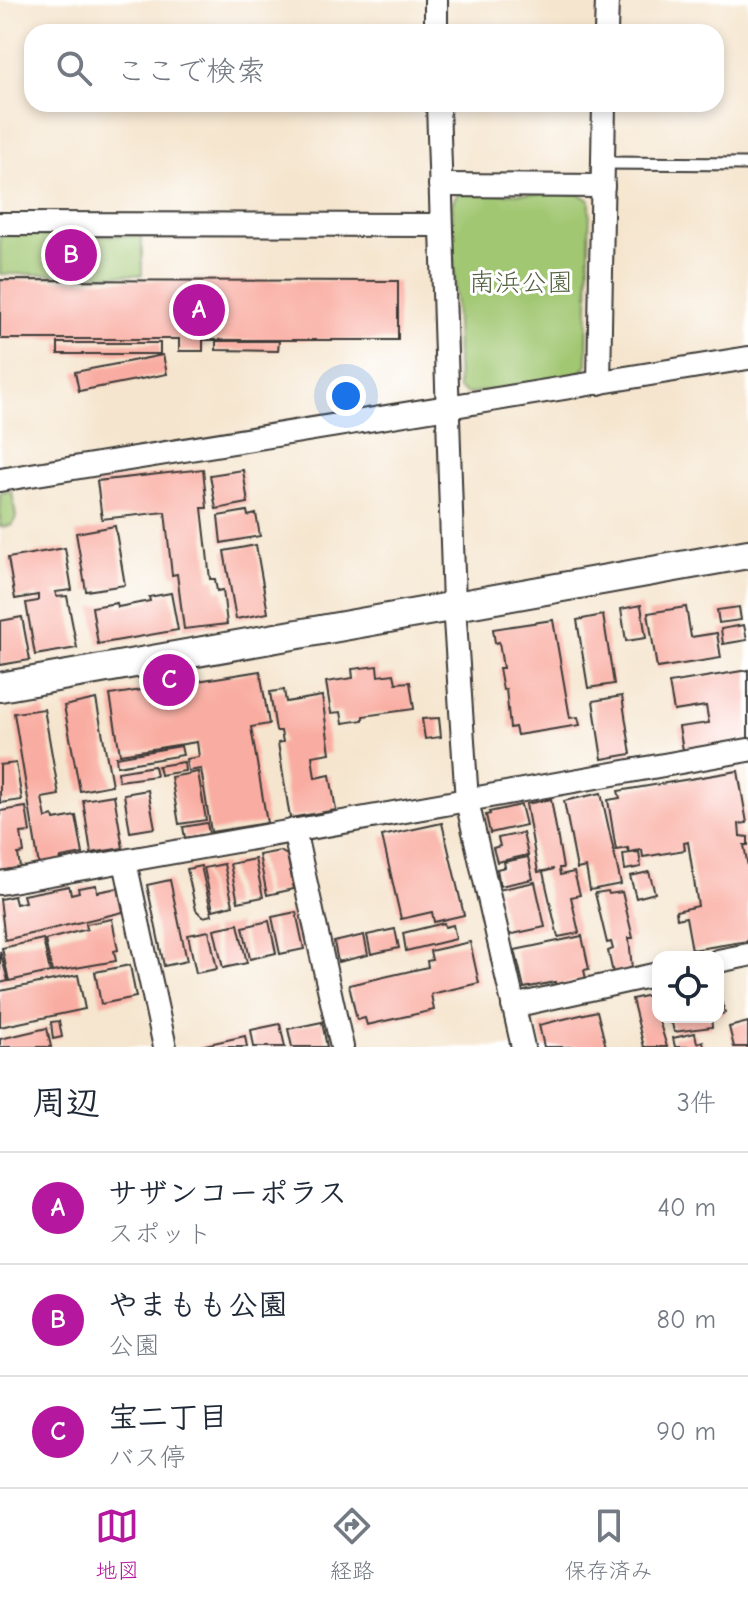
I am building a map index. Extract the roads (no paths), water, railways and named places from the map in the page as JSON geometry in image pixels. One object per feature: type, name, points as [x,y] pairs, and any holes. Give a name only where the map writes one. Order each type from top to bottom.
[{"type":"street","points":[[436,0],[436,24]]},
{"type":"street","points":[[606,24],[607,0]]},
{"type":"street","points":[[438,112],[454,605],[467,801],[523,1047]]},
{"type":"street","points":[[599,383],[604,112]]},
{"type":"street","points":[[440,185],[603,186]]},
{"type":"street","points":[[0,224],[440,225]]},
{"type":"street","points":[[0,480],[748,358]]},
{"type":"street","points":[[0,687],[748,554]]},
{"type":"street","points":[[0,883],[748,750]]},
{"type":"street","points":[[294,830],[342,1047]]},
{"type":"street","points":[[125,862],[165,1047]]},
{"type":"street","points":[[724,960],[748,955]]},
{"type":"street","points":[[513,1006],[652,975]]},
{"type":"lane","points":[[603,163],[748,164]]},
{"type":"place","name":"やまもも公園","points":[[71,255]]},
{"type":"place","name":"サザンコーポラス","points":[[199,310]]},
{"type":"place","name":"宝二丁目","points":[[169,680]]},
{"type":"park label","name":"南浜公園","points":[[521,283]]}]
